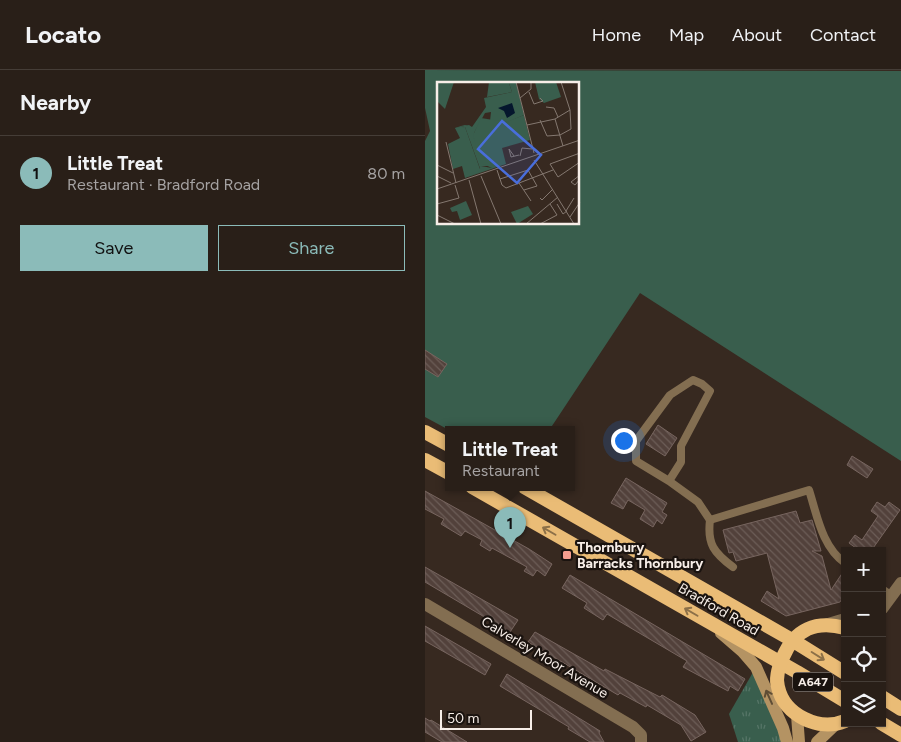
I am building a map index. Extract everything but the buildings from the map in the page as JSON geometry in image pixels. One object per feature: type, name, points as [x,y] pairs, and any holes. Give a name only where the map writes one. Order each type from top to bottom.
[{"type":"highway","points":[[425,432],[445,443]]},
{"type":"highway","points":[[425,460],[445,471]]},
{"type":"highway","name":"Bradford Road","points":[[479,491],[841,699]]},
{"type":"highway","name":"Bradford Road","points":[[531,491],[792,640],[841,671]]},
{"type":"highway","points":[[841,627],[825,625],[796,634],[780,662],[777,686],[785,702],[797,715],[811,722],[841,722]]},
{"type":"highway","points":[[886,700],[901,709]]},
{"type":"highway","points":[[886,726],[901,736]]},
{"type":"main road","points":[[709,622],[743,652],[756,667],[783,728],[787,742]]},
{"type":"main road","points":[[797,715],[799,742]]},
{"type":"main road","points":[[817,742],[841,722]]},
{"type":"street","points":[[886,600],[901,583]]},
{"type":"street","name":"Calverley Moor Avenue","points":[[425,604],[633,726],[641,735],[641,742]]},
{"type":"street","points":[[825,625],[841,620]]},
{"type":"lane","points":[[669,481],[681,462],[681,446],[710,392],[702,384],[693,380],[671,395],[636,441],[636,461],[669,481],[698,502],[710,520],[710,541],[714,549],[733,567]]},
{"type":"lane","points":[[710,520],[809,490],[827,544],[836,557],[841,560]]},
{"type":"green space","points":[[425,70],[901,71],[901,461],[640,293],[552,426],[445,426],[445,428],[425,417],[425,141],[430,131],[425,108]]},
{"type":"green space","points":[[756,667],[787,742],[738,742],[729,714]]},
{"type":"place","name":"Little Treat","points":[[510,548]]},
{"type":"place","name":"Thornbury Barracks Thornbury","points":[[567,555]]}]
